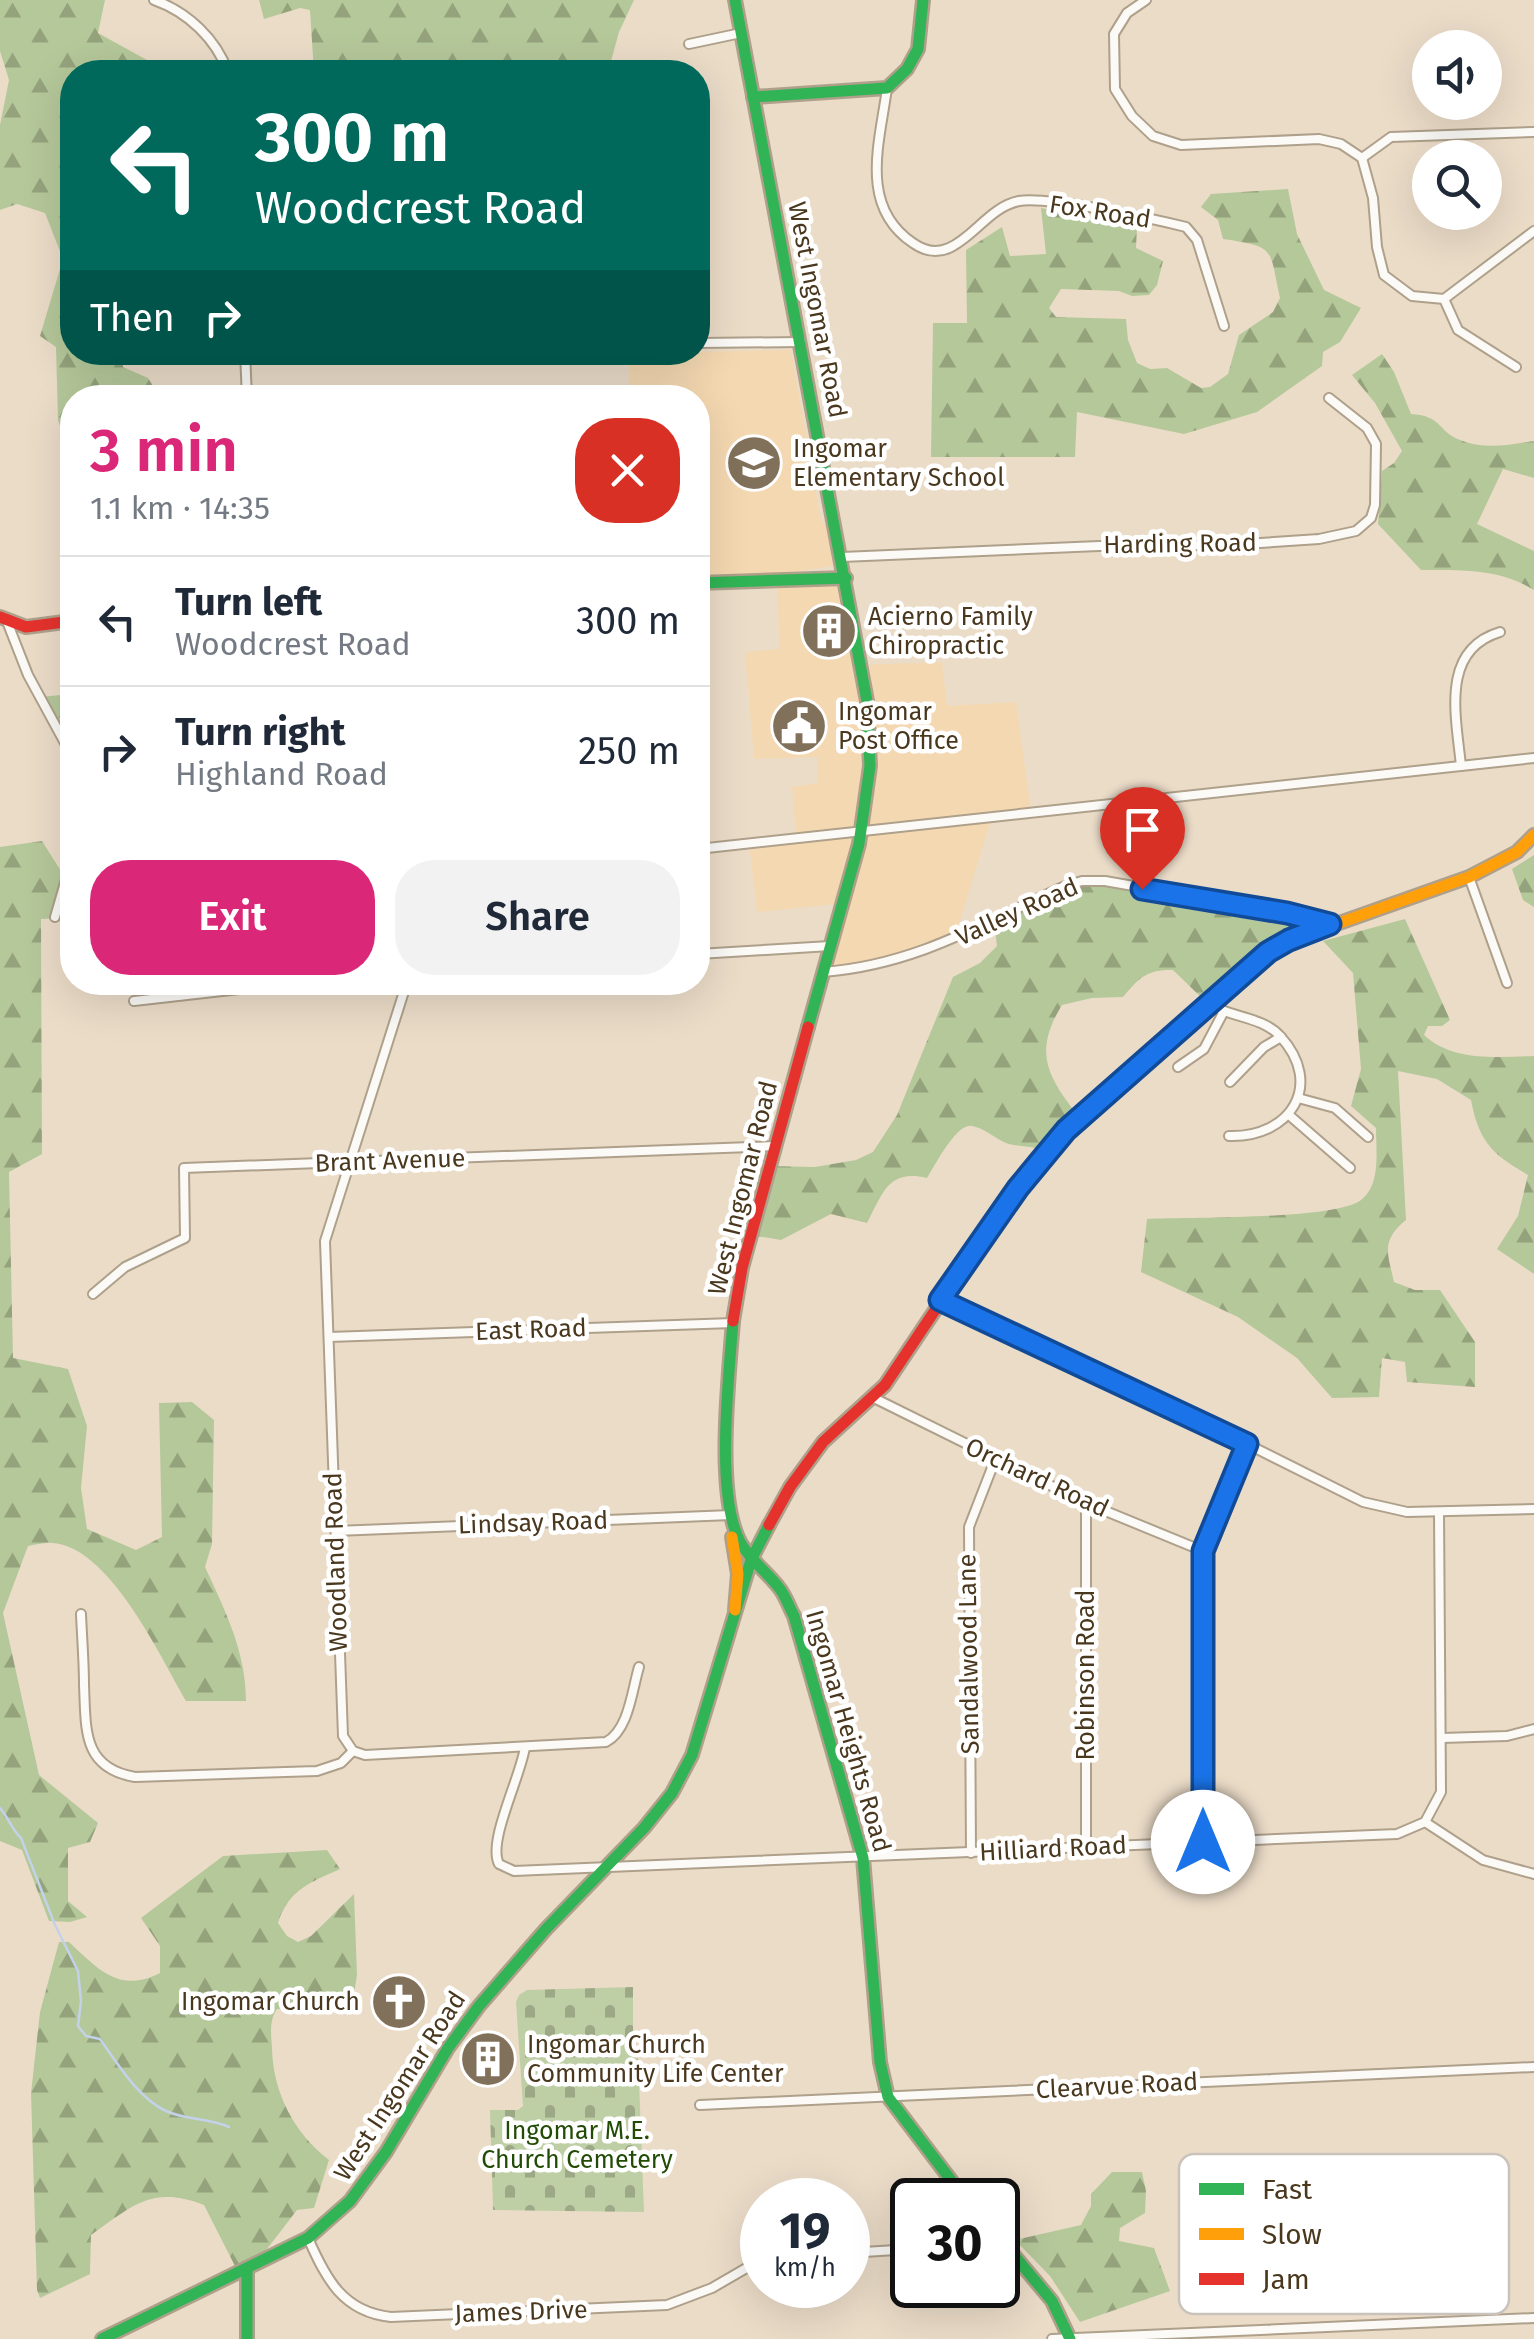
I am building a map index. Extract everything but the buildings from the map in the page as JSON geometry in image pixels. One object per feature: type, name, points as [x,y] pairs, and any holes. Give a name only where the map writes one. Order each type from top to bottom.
[{"type":"street","points":[[154,0],[194,23],[222,60]]},
{"type":"street","name":"West Ingomar Road","points":[[102,2339],[308,2238],[354,2198],[484,1998],[681,1779],[697,1740],[751,1560],[731,1515],[725,1463],[733,1322],[742,1268],[862,830],[870,737],[846,578],[735,0]]},
{"type":"street","points":[[753,97],[888,88],[904,74],[920,48],[923,0]]},
{"type":"street","points":[[1146,0],[1127,13],[1114,34],[1116,90],[1132,116],[1153,136],[1181,145],[1318,138],[1340,144],[1362,158],[1373,198],[1384,274],[1412,296],[1444,299],[1534,232]]},
{"type":"street","points":[[689,44],[741,32]]},
{"type":"street","name":"Fox Road","points":[[888,88],[875,178],[889,220],[911,242],[931,251],[950,248],[995,213],[1018,201],[1186,228],[1198,240],[1224,326]]},
{"type":"street","points":[[1362,158],[1391,137],[1534,132]]},
{"type":"street","points":[[1444,299],[1458,330],[1516,368]]},
{"type":"street","points":[[710,344],[800,342]]},
{"type":"street","name":"Harding Road","points":[[842,557],[1099,546],[1215,546],[1319,539],[1356,532],[1371,518],[1375,505],[1376,444],[1367,428],[1330,398]]},
{"type":"street","points":[[710,583],[846,578]]},
{"type":"street","points":[[4,620],[24,627],[60,622]]},
{"type":"street","points":[[4,620],[60,734]]},
{"type":"street","points":[[1461,766],[1456,687],[1462,660],[1483,637],[1500,632]]},
{"type":"street","points":[[710,848],[1534,758]]},
{"type":"street","points":[[751,1560],[807,1462],[822,1442],[874,1398],[892,1376],[1018,1188],[1066,1130],[1280,944],[1469,877],[1518,852],[1534,834]]},
{"type":"street","points":[[1469,877],[1507,983]]},
{"type":"street","name":"Valley Road","points":[[824,972],[888,964],[918,954],[1065,886],[1092,880],[1330,924]]},
{"type":"street","points":[[55,917],[60,900]]},
{"type":"street","points":[[710,953],[830,946]]},
{"type":"street","points":[[134,1001],[187,995]]},
{"type":"street","name":"Woodland Road","points":[[353,1750],[343,1736],[342,1720],[326,1241],[402,995]]},
{"type":"street","points":[[1208,1004],[1222,1013],[1259,1023],[1281,1038],[1296,1063],[1300,1088],[1289,1115],[1262,1133],[1229,1136]]},
{"type":"street","points":[[1178,1068],[1204,1049],[1222,1013]]},
{"type":"street","points":[[1230,1082],[1264,1047],[1281,1038]]},
{"type":"street","points":[[1298,1098],[1335,1108],[1368,1137]]},
{"type":"street","points":[[1289,1115],[1350,1168]]},
{"type":"street","name":"Brant Avenue","points":[[93,1294],[125,1267],[185,1238],[184,1168],[774,1146]]},
{"type":"street","points":[[940,1300],[1363,1502],[1390,1510],[1534,1509]]},
{"type":"street","name":"East Road","points":[[329,1337],[733,1322]]},
{"type":"street","name":"Orchard Road","points":[[874,1398],[1086,1503],[1203,1551]]},
{"type":"street","points":[[1203,1842],[1203,1551],[1247,1444]]},
{"type":"street","name":"Sandalwood Lane","points":[[971,1852],[969,1528],[995,1460]]},
{"type":"street","name":"Robinson Road","points":[[1086,1503],[1086,1848]]},
{"type":"street","points":[[1439,1512],[1441,1792],[1425,1822],[1482,1860],[1534,1874]]},
{"type":"street","points":[[731,1515],[738,1574],[735,1610]]},
{"type":"street","name":"Lindsay Road","points":[[336,1530],[731,1515]]},
{"type":"street","name":"Ingomar Heights Road","points":[[751,1560],[780,1589],[794,1616],[862,1858],[880,2062],[888,2097],[949,2178]]},
{"type":"street","points":[[82,1614],[87,1738],[97,1758],[114,1772],[135,1777],[317,1772],[341,1763],[353,1750],[365,1755],[602,1742],[614,1738],[622,1723],[638,1667]]},
{"type":"street","points":[[1442,1738],[1508,1736],[1534,1729]]},
{"type":"street","points":[[524,1747],[520,1776],[495,1851],[500,1864],[514,1872],[603,1868]]},
{"type":"street","name":"Hilliard Road","points":[[603,1868],[1386,1836],[1425,1822]]},
{"type":"street","name":"Clearvue Road","points":[[700,2105],[1534,2067]]},
{"type":"street","name":"James Drive","points":[[308,2238],[330,2280],[351,2304],[368,2314],[392,2316],[667,2305],[712,2288],[740,2272]]},
{"type":"street","points":[[1020,2262],[1052,2301],[1070,2338]]},
{"type":"street","points":[[247,2268],[248,2339]]},
{"type":"street","points":[[1052,2339],[1534,2318]]},
{"type":"shaded area","name":"Ingomar Elementary School","points":[[791,350],[833,566],[787,573],[710,575],[710,385],[630,385],[629,365],[710,365],[710,352]]},
{"type":"shaded area","points":[[840,585],[862,713],[864,749],[853,842],[836,904],[757,912],[749,843],[796,838],[792,787],[818,783],[817,757],[754,759],[745,652],[779,649],[778,587]]},
{"type":"shaded area","points":[[942,662],[947,706],[1016,702],[1031,812],[992,817],[954,939],[823,972],[868,796],[861,665]]},
{"type":"green space","points":[[0,0],[105,0],[98,33],[147,60],[60,60],[60,251],[45,213],[17,204],[0,210],[0,125],[9,80],[0,51]]},
{"type":"green space","points":[[259,0],[634,0],[611,60],[313,60],[310,10],[300,8],[264,19]]},
{"type":"green space","points":[[1288,189],[1297,234],[1324,290],[1361,308],[1340,342],[1323,352],[1322,366],[1257,412],[1184,434],[1077,412],[1075,457],[931,457],[933,323],[967,323],[966,250],[1002,227],[1010,256],[1046,254],[1041,208],[1137,226],[1136,248],[1163,261],[1157,285],[1149,295],[1061,289],[1049,308],[1056,317],[1126,319],[1128,340],[1137,363],[1150,369],[1167,368],[1201,388],[1210,387],[1228,374],[1239,335],[1273,312],[1280,298],[1268,253],[1253,245],[1223,239],[1218,220],[1201,207],[1211,194]]},
{"type":"green space","points":[[60,269],[60,365],[123,365],[148,378],[152,385],[60,385],[60,427],[56,347],[40,336]]},
{"type":"green space","points":[[1382,354],[1411,414],[1429,418],[1453,436],[1478,445],[1534,441],[1534,478],[1503,469],[1477,524],[1534,551],[1534,590],[1493,574],[1421,570],[1378,524],[1382,471],[1402,451],[1375,403],[1352,375]]},
{"type":"green space","points":[[60,695],[60,735],[39,697]]},
{"type":"green space","points":[[42,841],[60,870],[60,918],[41,919],[42,1154],[9,1172],[13,1358],[68,1369],[87,1426],[81,1488],[87,1529],[136,1550],[162,1537],[159,1403],[192,1402],[214,1420],[212,1544],[205,1567],[227,1615],[245,1683],[246,1701],[186,1701],[113,1582],[73,1549],[52,1543],[28,1546],[3,1613],[39,1775],[98,1823],[90,1842],[68,1848],[68,1901],[87,1917],[70,1922],[49,1921],[22,1850],[0,1841],[0,847]]},
{"type":"green space","points":[[1534,855],[1534,907],[1523,900],[1512,869]]},
{"type":"green space","points":[[1092,881],[1329,924],[1301,934],[1208,1004],[1173,970],[1144,976],[1123,997],[1092,998],[1062,1005],[1046,1050],[1052,1076],[1079,1117],[1048,1152],[1009,1144],[977,1127],[966,1127],[953,1138],[927,1178],[903,1177],[888,1186],[867,1223],[831,1214],[781,1240],[751,1235],[769,1166],[815,1167],[856,1160],[873,1152],[897,1115],[953,977],[980,963],[997,946],[994,921],[1065,886]]},
{"type":"green space","points":[[1405,919],[1450,1020],[1442,1026],[1428,1026],[1424,1035],[1462,1054],[1534,1056],[1534,1274],[1497,1249],[1518,1216],[1528,1175],[1489,1145],[1478,1126],[1471,1100],[1437,1079],[1398,1071],[1406,1220],[1389,1241],[1394,1282],[1415,1290],[1440,1290],[1475,1342],[1475,1387],[1407,1382],[1405,1362],[1382,1358],[1379,1397],[1332,1398],[1297,1358],[1238,1317],[1141,1272],[1147,1219],[1322,1211],[1346,1206],[1367,1194],[1376,1167],[1376,1128],[1351,1106],[1361,1069],[1353,973],[1323,941]]},
{"type":"green space","points":[[327,1850],[340,1869],[294,1895],[278,1923],[287,1936],[298,1942],[311,1936],[354,1894],[357,1975],[351,2014],[316,2007],[277,2009],[271,2027],[273,2065],[281,2096],[305,2137],[329,2160],[314,2208],[297,2210],[262,2260],[238,2272],[204,2205],[170,2197],[143,2202],[91,2235],[90,2274],[40,2298],[31,2093],[40,2012],[59,1942],[69,1942],[110,1976],[133,1981],[146,1979],[160,1973],[160,1946],[141,1918],[223,1856]]},
{"type":"green space","name":"Ingomar M.E. Church Cemetery","points":[[633,1987],[644,2212],[493,2210],[490,2110],[518,2110],[523,2106],[516,2002],[519,1995],[527,1990]]},
{"type":"green space","points":[[1112,2172],[1142,2172],[1145,2213],[1120,2228],[1119,2241],[1154,2248],[1170,2291],[1080,2322],[1050,2276],[1020,2245],[1020,2239],[1081,2225],[1091,2206],[1091,2194]]},
{"type":"waterway","points":[[0,1808],[21,1838],[55,1925],[78,1971],[78,2026],[86,2036],[100,2039],[129,2079],[156,2105],[173,2114],[229,2127]]},
{"type":"traffic: fast","points":[[735,0],[867,701],[870,766],[859,844],[808,1027]]},
{"type":"traffic: fast","points":[[753,97],[887,88],[907,69],[918,49],[923,0]]},
{"type":"traffic: fast","points":[[710,583],[846,578]]},
{"type":"traffic: fast","points":[[733,1321],[726,1434],[732,1521],[744,1549],[780,1589],[794,1616],[863,1858],[880,2062],[888,2097],[949,2178]]},
{"type":"traffic: fast","points":[[102,2339],[308,2238],[350,2201],[479,2006],[672,1793],[692,1755],[751,1560],[769,1525]]},
{"type":"traffic: fast","points":[[1020,2262],[1052,2301],[1070,2339]]},
{"type":"traffic: fast","points":[[247,2268],[247,2339]]},
{"type":"traffic: slow","points":[[964,1267],[1018,1188],[1066,1130],[1123,1076],[1280,944],[1469,877],[1517,852],[1534,835]]},
{"type":"traffic: slow","points":[[732,1537],[738,1574],[735,1610]]},
{"type":"traffic: jam","points":[[0,617],[26,627],[60,623]]},
{"type":"traffic: jam","points":[[733,1321],[742,1268],[808,1027]]},
{"type":"traffic: jam","points":[[769,1525],[790,1487],[823,1442],[885,1385],[964,1267]]},
{"type":"place","name":"Ingomar Elementary School","points":[[754,463]]},
{"type":"place","name":"Acierno Family Chiropractic","points":[[829,631]]},
{"type":"place","name":"Ingomar Post Office","points":[[799,726]]},
{"type":"place","name":"Ingomar Church","points":[[399,2002]]},
{"type":"place","name":"Ingomar Church Community Life Center","points":[[488,2059]]},
{"type":"route","points":[[1142,889],[1330,924],[1268,952],[1078,1117],[1018,1188],[940,1300],[1247,1444],[1203,1551],[1203,1842]]}]
